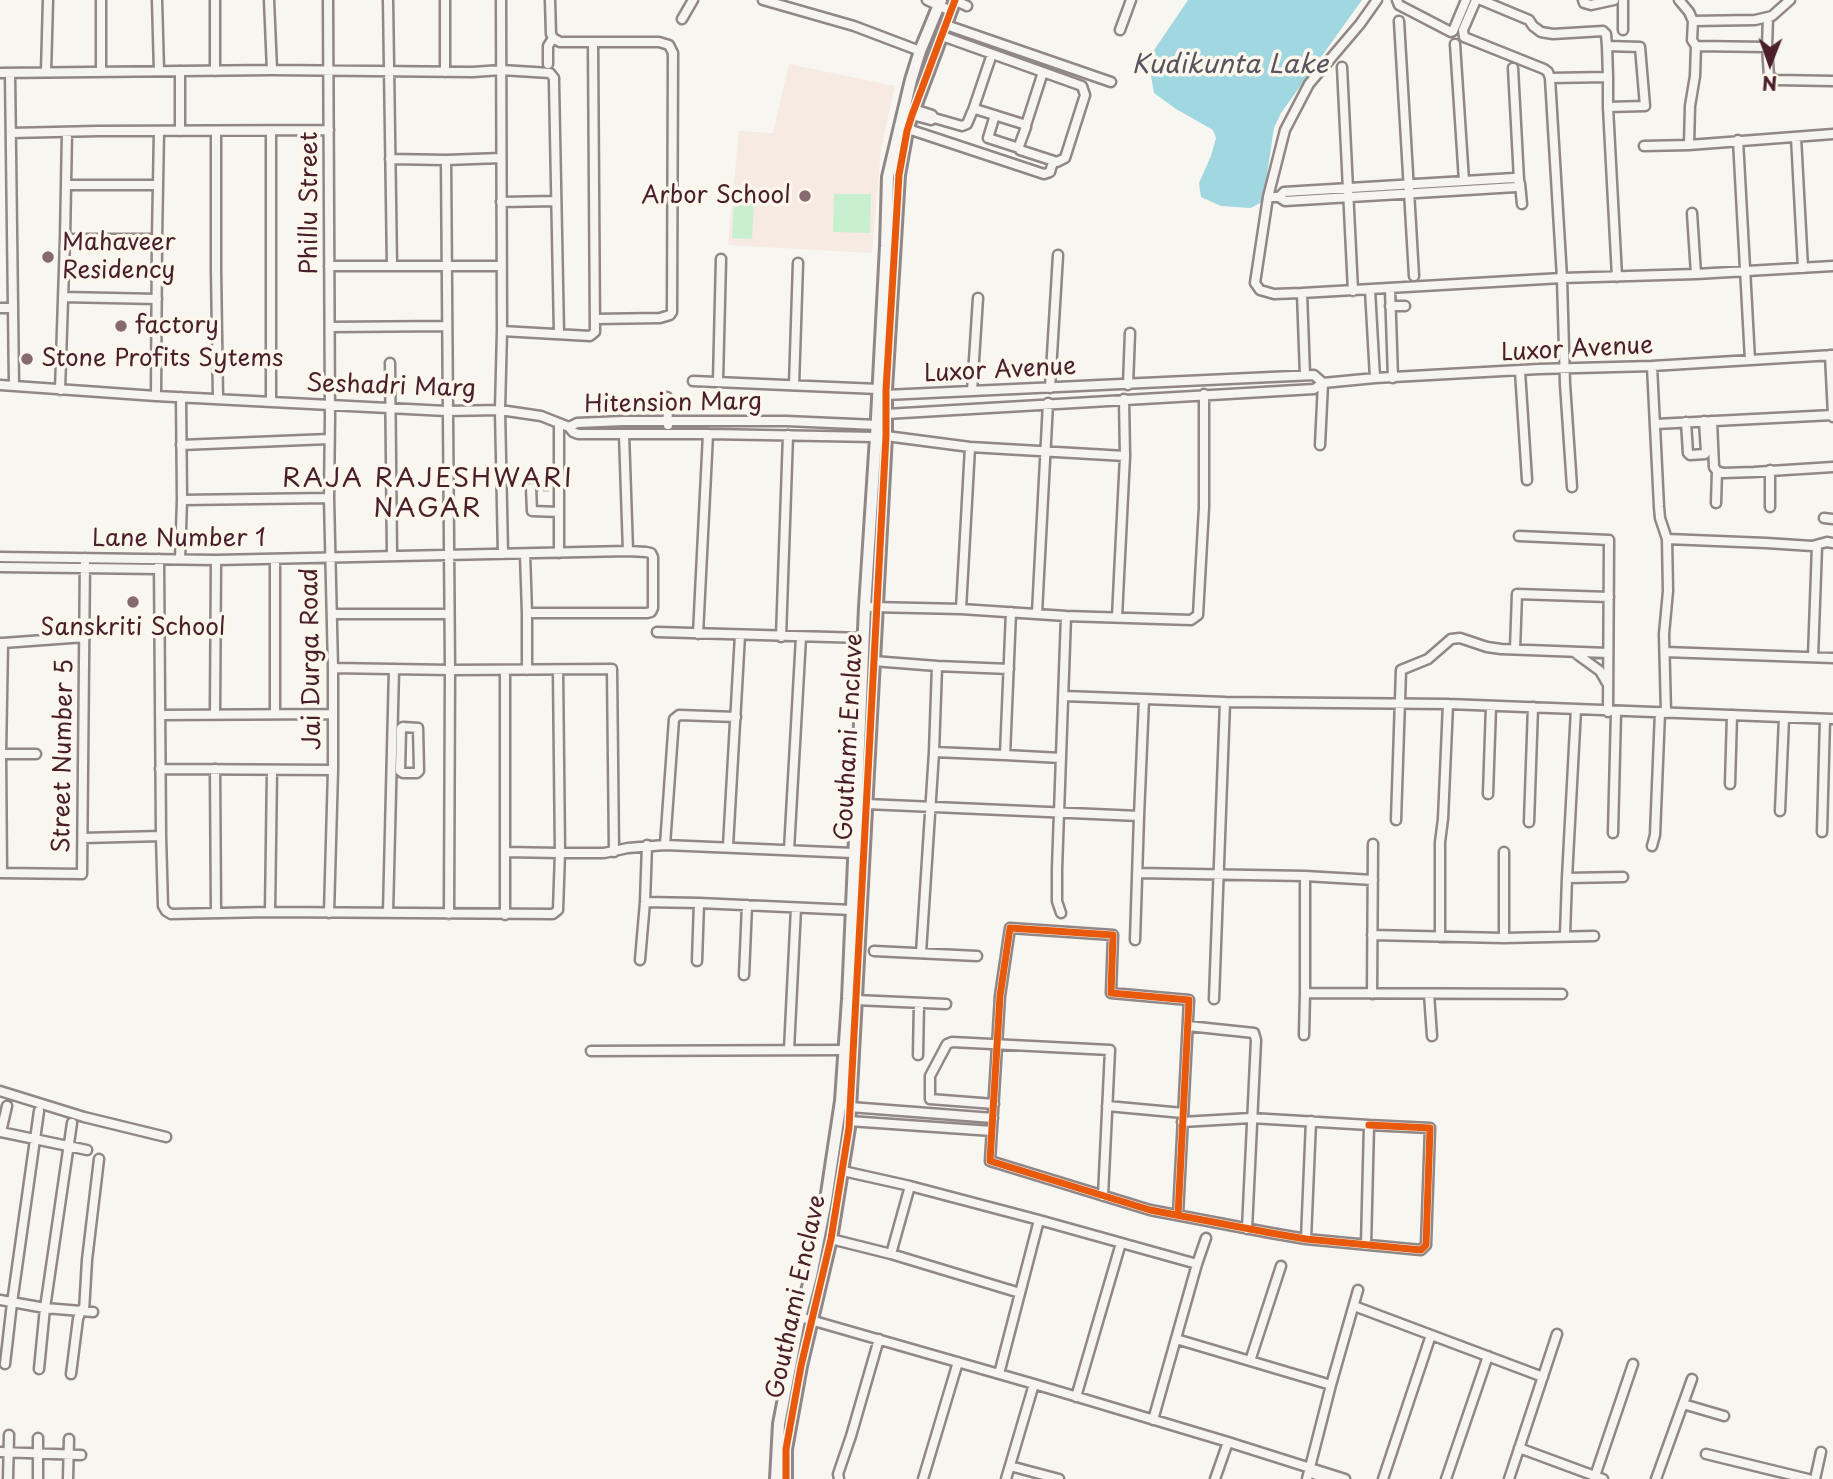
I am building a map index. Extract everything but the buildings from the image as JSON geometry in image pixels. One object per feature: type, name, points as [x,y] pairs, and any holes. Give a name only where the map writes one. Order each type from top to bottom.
[{"type":"street","points":[[46,72],[48,0]]},
{"type":"street","points":[[101,0],[101,72]]},
{"type":"street","points":[[157,0],[159,71]]},
{"type":"street","points":[[215,0],[215,71]]},
{"type":"street","points":[[269,0],[272,70]]},
{"type":"street","name":"Phillu Street","points":[[328,0],[330,405]]},
{"type":"street","points":[[388,0],[391,266]]},
{"type":"street","points":[[444,0],[445,72]]},
{"type":"street","points":[[501,0],[500,410],[503,554]]},
{"type":"street","points":[[550,0],[551,32],[553,38],[560,42],[659,42],[669,45],[673,53],[672,312],[660,318],[595,319]]},
{"type":"street","points":[[682,19],[693,0]]},
{"type":"street","points":[[762,0],[854,26],[920,51]]},
{"type":"street","points":[[927,0],[967,6]]},
{"type":"street","points":[[1119,30],[1132,0]]},
{"type":"street","points":[[1377,0],[1308,84],[1285,130],[1268,197],[1255,282],[1259,289],[1274,294],[1353,291],[1562,278],[1833,266]]},
{"type":"street","points":[[1398,0],[1399,5],[1451,32],[1466,0]]},
{"type":"street","points":[[1476,0],[1463,30],[1464,37],[1544,69],[1550,78],[1572,487]]},
{"type":"street","points":[[1481,0],[1529,20],[1541,32],[1553,34],[1603,31],[1606,34],[1617,277]]},
{"type":"street","points":[[1583,0],[1591,5],[1614,0]]},
{"type":"street","points":[[1623,0],[1623,30]]},
{"type":"street","points":[[1679,0],[1693,21],[1692,40],[1696,46],[1689,145]]},
{"type":"street","points":[[1689,0],[1689,12]]},
{"type":"street","points":[[1693,21],[1755,20],[1772,16],[1790,0]]},
{"type":"street","name":"Gouthami Enclave","points":[[776,1479],[779,1424],[805,1319],[831,1238],[849,1121],[873,661],[870,607],[881,437],[886,414],[882,393],[888,177],[920,51],[940,3]]},
{"type":"street","name":"Gouthami Enclave","points":[[881,437],[877,425],[882,393],[899,175],[913,112],[954,3]]},
{"type":"street","points":[[1768,17],[1769,76],[1775,80],[1833,80]]},
{"type":"street","points":[[1399,21],[1414,276]]},
{"type":"street","points":[[944,31],[992,54],[1082,86],[1086,93],[1065,158],[1057,162],[988,138],[995,115]]},
{"type":"street","points":[[944,31],[1111,82]]},
{"type":"street","points":[[548,64],[548,46],[553,38]]},
{"type":"street","points":[[502,331],[593,336],[595,332],[593,42]]},
{"type":"street","points":[[1455,44],[1464,181]]},
{"type":"street","points":[[1607,46],[1640,47],[1646,103],[1643,108],[1608,107]]},
{"type":"street","points":[[1696,46],[1767,47]]},
{"type":"street","points":[[913,112],[931,120],[934,118],[962,126],[967,124],[992,54]]},
{"type":"street","points":[[1342,66],[1353,291]]},
{"type":"street","points":[[1513,68],[1522,204]]},
{"type":"street","points":[[0,73],[272,70],[546,72],[554,78],[559,334]]},
{"type":"street","points":[[180,71],[180,131]]},
{"type":"street","points":[[1019,148],[1043,72]]},
{"type":"street","points":[[10,73],[14,386]]},
{"type":"street","points":[[1550,78],[1608,76]]},
{"type":"street","points":[[973,110],[1026,125]]},
{"type":"street","points":[[908,128],[1044,174],[1050,172],[1053,162]]},
{"type":"street","points":[[11,133],[329,130]]},
{"type":"street","points":[[156,396],[159,131]]},
{"type":"street","points":[[216,131],[218,398]]},
{"type":"street","points":[[271,131],[271,402]]},
{"type":"street","points":[[60,390],[67,132]]},
{"type":"street","points":[[1644,146],[1833,134]]},
{"type":"street","points":[[1796,137],[1803,268]]},
{"type":"street","points":[[1738,140],[1750,360]]},
{"type":"street","points":[[390,159],[501,158]]},
{"type":"street","points":[[446,160],[449,914]]},
{"type":"street","points":[[1409,189],[1464,181],[1514,178],[1519,182]]},
{"type":"street","points":[[1268,197],[1279,197],[1285,201],[1409,189],[1516,187],[1519,182]]},
{"type":"street","points":[[65,185],[158,185]]},
{"type":"street","points":[[501,202],[556,201]]},
{"type":"street","points":[[1692,213],[1696,274]]},
{"type":"street","points":[[65,239],[158,239]]},
{"type":"street","points":[[1050,388],[1058,255]]},
{"type":"street","points":[[718,382],[721,259]]},
{"type":"street","points":[[794,385],[797,263]]},
{"type":"street","points":[[330,266],[501,266]]},
{"type":"street","points":[[1390,289],[1393,378]]},
{"type":"street","points":[[1370,290],[1375,378]]},
{"type":"street","points":[[1302,293],[1305,375]]},
{"type":"street","points":[[63,297],[157,299]]},
{"type":"street","points":[[972,391],[978,298]]},
{"type":"street","points":[[1391,306],[1405,306]]},
{"type":"street","points":[[0,308],[13,308]]},
{"type":"street","points":[[330,327],[447,326]]},
{"type":"street","points":[[1128,385],[1130,333]]},
{"type":"street","points":[[1656,424],[1833,416],[1831,355]]},
{"type":"street","name":"Luxor Avenue","points":[[886,414],[1314,389],[1323,383],[1375,378],[1831,355]]},
{"type":"street","points":[[390,363],[392,556]]},
{"type":"street","points":[[1652,366],[1659,506],[1667,539],[1668,591],[1664,634],[1663,713],[1652,846]]},
{"type":"street","points":[[1520,371],[1527,480]]},
{"type":"street","name":"Luxor Avenue","points":[[693,381],[794,385],[882,393],[1128,385],[1305,375],[1314,375],[1323,383]]},
{"type":"street","points":[[1320,445],[1323,383]]},
{"type":"street","name":"Seshadri Marg","points":[[0,385],[446,411],[500,410],[541,416],[569,427]]},
{"type":"street","points":[[870,607],[1191,620],[1198,615],[1204,507],[1204,394]]},
{"type":"street","points":[[180,397],[180,559]]},
{"type":"street","points":[[667,397],[668,433]]},
{"type":"street","points":[[1117,617],[1125,399]]},
{"type":"street","points":[[1037,613],[1048,403]]},
{"type":"street","name":"Jai Durga Road","points":[[328,914],[333,770],[328,498],[330,405]]},
{"type":"street","name":"Hitension Marg","points":[[877,425],[786,421],[667,421],[586,422],[569,427],[578,434],[881,437],[970,447],[1125,456]]},
{"type":"street","points":[[559,423],[559,553]]},
{"type":"street","points":[[1686,424],[1690,455],[1705,454],[1707,423]]},
{"type":"street","points":[[1707,423],[1714,467],[1717,471],[1716,503]]},
{"type":"street","points":[[624,433],[628,551]]},
{"type":"street","points":[[698,634],[708,434]]},
{"type":"street","points":[[781,637],[788,435]]},
{"type":"street","points":[[181,445],[329,439]]},
{"type":"street","points":[[961,609],[970,447]]},
{"type":"street","points":[[1717,471],[1723,473],[1833,467]]},
{"type":"street","points":[[1769,470],[1770,507]]},
{"type":"street","points":[[531,488],[531,511],[559,509]]},
{"type":"street","points":[[549,488],[559,488]]},
{"type":"street","points":[[182,499],[328,498]]},
{"type":"street","points":[[548,506],[559,509]]},
{"type":"street","points":[[1519,536],[1609,540],[1608,686],[1612,712],[1613,833]]},
{"type":"street","points":[[1667,539],[1816,546],[1833,543]]},
{"type":"street","points":[[1814,657],[1816,546]]},
{"type":"street","name":"Lane Number 1","points":[[0,557],[85,563],[159,564],[180,559],[628,551],[651,553],[651,612],[527,612]]},
{"type":"street","points":[[525,554],[527,670]]},
{"type":"street","points":[[275,559],[275,713]]},
{"type":"street","points":[[215,714],[216,560]]},
{"type":"street","points":[[0,567],[85,563]]},
{"type":"street","name":"Street Number 5","points":[[1,873],[82,874],[85,563]]},
{"type":"street","points":[[159,564],[163,906],[171,914],[553,914],[558,910],[560,852],[558,671]]},
{"type":"street","points":[[1516,649],[1517,594],[1609,597]]},
{"type":"street","name":"Gouthami Enclave","points":[[786,1479],[786,1448],[811,1276],[841,1101],[864,638],[870,607]]},
{"type":"street","points":[[1005,755],[1011,612]]},
{"type":"street","points":[[332,614],[449,614]]},
{"type":"street","points":[[1061,913],[1057,901],[1066,616]]},
{"type":"street","points":[[657,632],[864,638]]},
{"type":"street","points":[[728,846],[740,635]]},
{"type":"street","points":[[1,873],[1,643],[85,637]]},
{"type":"street","points":[[789,850],[801,637]]},
{"type":"street","points":[[1396,820],[1401,670],[1428,659],[1451,639],[1460,638],[1487,646],[1516,649],[1608,653]]},
{"type":"street","points":[[1574,652],[1600,671],[1608,686]]},
{"type":"street","points":[[1665,652],[1833,658]]},
{"type":"street","points":[[873,661],[1009,669]]},
{"type":"street","points":[[921,953],[937,666]]},
{"type":"street","points":[[333,668],[558,671],[612,669],[614,852]]},
{"type":"street","points":[[388,914],[397,736],[394,669]]},
{"type":"street","points":[[505,670],[505,915]]},
{"type":"street","points":[[1064,696],[1225,702],[1533,707],[1829,719],[1822,832]]},
{"type":"street","points":[[1135,940],[1144,698]]},
{"type":"street","points":[[1214,999],[1225,702]]},
{"type":"street","points":[[1440,937],[1440,842],[1448,705]]},
{"type":"street","points":[[1488,794],[1491,706]]},
{"type":"street","points":[[1529,822],[1533,707]]},
{"type":"street","points":[[1565,936],[1576,709]]},
{"type":"street","points":[[160,715],[332,714]]},
{"type":"street","points":[[665,845],[674,719],[679,715],[736,717]]},
{"type":"street","points":[[1730,784],[1732,715]]},
{"type":"street","points":[[1780,811],[1784,718]]},
{"type":"street","points":[[396,764],[402,773],[418,772],[418,728],[402,727],[397,736]]},
{"type":"street","points":[[934,752],[1061,758]]},
{"type":"street","points":[[1,754],[36,754]]},
{"type":"street","points":[[160,769],[333,770]]},
{"type":"street","points":[[215,769],[216,913]]},
{"type":"street","points":[[270,912],[272,769]]},
{"type":"street","points":[[866,804],[1139,816]]},
{"type":"street","points":[[83,838],[161,836]]},
{"type":"street","points":[[1372,994],[1373,844]]},
{"type":"street","points":[[505,852],[604,853],[647,845],[665,845],[853,853]]},
{"type":"street","points":[[640,960],[647,845]]},
{"type":"street","points":[[1504,852],[1504,938]]},
{"type":"street","points":[[1137,873],[1373,880]]},
{"type":"street","points":[[1304,1035],[1306,876]]},
{"type":"street","points":[[1567,878],[1623,877]]},
{"type":"street","points":[[645,902],[852,911]]},
{"type":"street","points":[[697,961],[699,903]]},
{"type":"street","points":[[744,975],[747,905]]},
{"type":"street","points":[[789,1050],[796,908]]},
{"type":"street","points":[[1107,1106],[1183,1118],[1251,1118],[1430,1128],[1426,1245],[1421,1250],[1306,1239],[1150,1210],[990,1161],[1000,996],[1010,928],[1113,935],[1111,993],[1189,1000],[1188,1026],[1183,1118],[1178,1215]]},
{"type":"street","points":[[1373,935],[1504,938],[1594,936]]},
{"type":"street","points":[[874,951],[977,956]]},
{"type":"street","points":[[1305,993],[1562,995]]},
{"type":"street","points":[[1429,994],[1432,1036]]},
{"type":"street","points":[[855,1000],[946,1004]]},
{"type":"street","points":[[918,1055],[919,1003]]},
{"type":"street","points":[[1188,1026],[1254,1033],[1256,1040],[1247,1229]]},
{"type":"street","points":[[994,1104],[930,1099],[930,1076],[947,1044],[952,1042],[1110,1050],[1103,1196]]},
{"type":"street","points":[[591,1051],[844,1050]]},
{"type":"street","points":[[0,1091],[84,1117],[166,1137]]},
{"type":"street","points":[[7,1106],[0,1134],[34,1138],[87,1150]]},
{"type":"street","points":[[850,1107],[993,1118]]},
{"type":"street","points":[[5,1364],[39,1111]]},
{"type":"street","points":[[849,1121],[992,1131]]},
{"type":"street","points":[[1306,1239],[1311,1121]]},
{"type":"street","points":[[39,1369],[44,1308],[72,1123]]},
{"type":"street","points":[[1366,1245],[1369,1125]]},
{"type":"street","points":[[71,1374],[78,1318],[82,1310],[99,1159]]},
{"type":"street","points":[[843,1171],[1039,1220],[1197,1265]]},
{"type":"street","points":[[891,1255],[910,1186]]},
{"type":"street","points":[[999,1374],[1039,1220]]},
{"type":"street","points":[[831,1238],[1020,1293]]},
{"type":"street","points":[[1153,1420],[1206,1238]]},
{"type":"street","points":[[1076,1397],[1121,1243]]},
{"type":"street","points":[[1250,1361],[1281,1266]]},
{"type":"street","points":[[1307,1479],[1359,1290]]},
{"type":"street","points":[[0,1300],[44,1308],[93,1312]]},
{"type":"street","points":[[1354,1306],[1543,1377]]},
{"type":"street","points":[[805,1319],[1034,1384],[1345,1479]]},
{"type":"street","points":[[1383,1479],[1431,1335]]},
{"type":"street","points":[[1509,1479],[1557,1335]]},
{"type":"street","points":[[839,1479],[838,1474],[879,1339]]},
{"type":"street","points":[[1176,1339],[1331,1385]]},
{"type":"street","points":[[1446,1479],[1488,1356]]},
{"type":"street","points":[[923,1479],[958,1362]]},
{"type":"street","points":[[1519,1448],[1599,1477],[1633,1364]]},
{"type":"street","points":[[1656,1479],[1692,1379]]},
{"type":"street","points":[[1006,1479],[1034,1384]]},
{"type":"street","points":[[1683,1404],[1724,1416]]},
{"type":"street","points":[[8,1479],[4,1453],[9,1435]]},
{"type":"street","points":[[38,1438],[38,1479]]},
{"type":"street","points":[[68,1479],[69,1438]]},
{"type":"street","points":[[1215,1479],[1228,1442]]},
{"type":"street","points":[[1815,1479],[1821,1452]]},
{"type":"street","points":[[4,1453],[81,1454]]},
{"type":"street","points":[[1706,1454],[1808,1479]]},
{"type":"street","points":[[1010,1466],[1059,1479]]},
{"type":"street","points":[[1310,1469],[1314,1474],[1327,1479]]},
{"type":"shaded area","name":"Arbor School","points":[[789,64],[895,86],[881,148],[872,253],[728,245],[739,131],[773,133]]},
{"type":"green space","points":[[834,194],[871,194],[870,233],[833,232]]},
{"type":"green space","points":[[734,203],[754,204],[752,239],[732,238]]},
{"type":"water","name":"Kudikunta Lake","points":[[1188,0],[1362,0],[1281,113],[1274,128],[1264,194],[1260,203],[1251,208],[1221,206],[1201,197],[1199,183],[1216,138],[1213,130],[1154,93],[1148,59]]},
{"type":"tunnel","points":[[531,488],[549,488]]},
{"type":"cycle path","points":[[786,1479],[786,1449],[801,1366],[831,1239],[849,1128],[899,175],[912,115],[955,0]]},
{"type":"cycle path","points":[[1178,1215],[1189,1000],[1111,993],[1113,935],[1010,928],[1000,996],[990,1161],[1150,1210],[1306,1239],[1421,1250],[1426,1245],[1430,1128],[1369,1125]]},
{"type":"place","name":"Arbor School","points":[[805,196]]},
{"type":"place","name":"Mahaveer Residency","points":[[48,257]]},
{"type":"place","name":"factory","points":[[121,326]]},
{"type":"place","name":"Stone Profits Sytems","points":[[27,359]]},
{"type":"place","name":"Sanskriti School","points":[[133,602]]},
{"type":"district","name":"RAJA RAJESHWARI NAGAR","points":[[428,495]]}]
